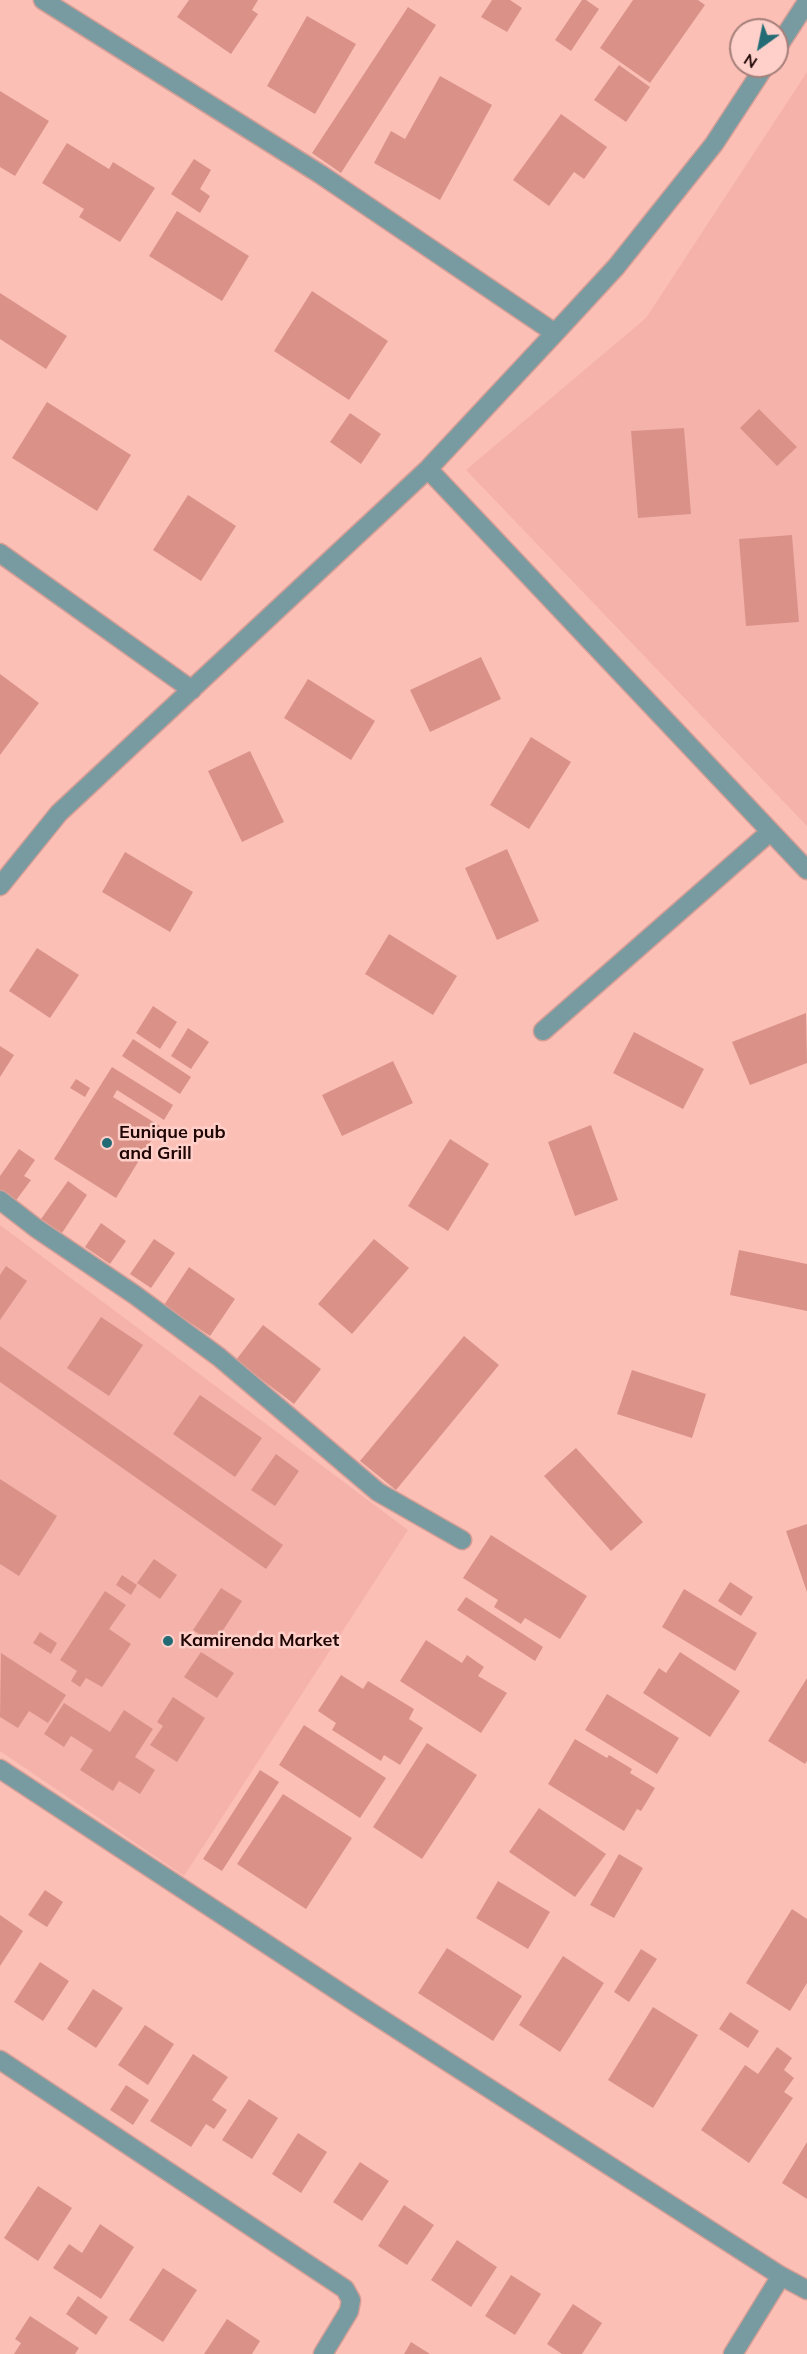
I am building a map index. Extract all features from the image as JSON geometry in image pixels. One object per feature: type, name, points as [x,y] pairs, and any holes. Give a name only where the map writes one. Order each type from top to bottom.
[{"type":"street","points":[[43,0],[320,174],[555,333]]},
{"type":"street","points":[[789,30],[807,2]]},
{"type":"street","points":[[0,886],[58,813],[428,469],[616,267],[707,153],[757,78]]},
{"type":"street","points":[[428,469],[807,870]]},
{"type":"street","points":[[0,553],[192,690]]},
{"type":"street","points":[[543,1031],[770,832]]},
{"type":"street","points":[[0,1200],[219,1357],[378,1492],[462,1540]]},
{"type":"street","points":[[0,1769],[361,2006],[781,2276],[807,2290]]},
{"type":"street","points":[[0,2060],[345,2289],[351,2300],[349,2311],[323,2354]]},
{"type":"street","points":[[732,2354],[781,2276]]},
{"type":"shaded area","points":[[807,72],[807,826],[466,470],[646,318]]},
{"type":"shaded area","name":"Kamirenda Market","points":[[0,1225],[408,1530],[184,1876],[0,1751]]},
{"type":"building","points":[[189,0],[258,0],[252,10],[258,14],[231,54],[177,17]]},
{"type":"building","points":[[492,0],[510,0],[522,8],[507,32],[481,17]]},
{"type":"building","points":[[582,0],[586,0],[599,9],[571,51],[555,40]]},
{"type":"building","points":[[633,0],[698,0],[705,5],[650,83],[600,48]]},
{"type":"building","points":[[408,7],[436,25],[341,173],[312,153]]},
{"type":"building","points":[[307,16],[356,44],[315,114],[267,86]]},
{"type":"building","points":[[619,65],[650,87],[626,122],[594,100]]},
{"type":"building","points":[[440,76],[492,105],[440,200],[374,163],[391,131],[405,139]]},
{"type":"building","points":[[0,91],[49,121],[15,176],[0,167]]},
{"type":"building","points":[[561,114],[607,147],[584,179],[574,172],[549,206],[513,180]]},
{"type":"building","points":[[67,143],[109,169],[113,162],[155,188],[120,242],[79,217],[84,209],[42,183]]},
{"type":"building","points":[[194,159],[211,170],[200,189],[210,196],[200,213],[171,194]]},
{"type":"building","points":[[177,211],[249,256],[222,301],[149,256]]},
{"type":"building","points":[[312,291],[388,341],[349,400],[274,351]]},
{"type":"building","points":[[0,293],[67,336],[46,369],[0,339]]},
{"type":"building","points":[[47,402],[131,455],[97,511],[12,458]]},
{"type":"building","points":[[759,409],[797,447],[777,466],[740,428]]},
{"type":"building","points":[[350,413],[381,434],[361,464],[330,442]]},
{"type":"building","points":[[684,428],[691,514],[638,518],[631,431]]},
{"type":"building","points":[[188,495],[236,526],[201,581],[153,550]]},
{"type":"building","points":[[792,535],[799,622],[746,626],[739,539]]},
{"type":"building","points":[[481,657],[501,699],[430,732],[410,690]]},
{"type":"building","points":[[0,674],[39,703],[0,755]]},
{"type":"building","points":[[308,679],[375,721],[351,760],[284,718]]},
{"type":"building","points":[[531,737],[571,762],[529,829],[490,805]]},
{"type":"building","points":[[250,751],[284,822],[242,842],[208,771]]},
{"type":"building","points":[[507,849],[539,921],[497,940],[465,868]]},
{"type":"building","points":[[125,852],[193,892],[170,932],[102,892]]},
{"type":"building","points":[[389,934],[457,976],[433,1015],[365,974]]},
{"type":"building","points":[[37,948],[79,975],[50,1018],[9,991]]},
{"type":"building","points":[[153,1006],[177,1022],[160,1049],[136,1033]]},
{"type":"building","points":[[806,1013],[807,1063],[750,1085],[732,1042]]},
{"type":"building","points":[[188,1028],[209,1042],[191,1069],[171,1056]]},
{"type":"building","points":[[634,1032],[704,1069],[683,1109],[613,1073]]},
{"type":"building","points":[[133,1039],[191,1077],[180,1094],[122,1056]]},
{"type":"building","points":[[0,1046],[14,1055],[0,1077]]},
{"type":"building","points":[[393,1061],[413,1103],[342,1136],[322,1095]]},
{"type":"building","name":"Eunique pub and Grill","points":[[112,1067],[173,1105],[164,1120],[117,1090],[113,1097],[160,1126],[116,1198],[54,1159]]},
{"type":"building","points":[[76,1079],[90,1088],[85,1097],[70,1088]]},
{"type":"building","points":[[591,1125],[618,1200],[575,1216],[548,1142]]},
{"type":"building","points":[[450,1139],[489,1164],[448,1231],[408,1206]]},
{"type":"building","points":[[19,1149],[35,1160],[24,1176],[31,1180],[14,1203],[0,1194],[0,1176]]},
{"type":"building","points":[[68,1181],[87,1195],[62,1233],[41,1219]]},
{"type":"building","points":[[101,1223],[126,1241],[110,1264],[85,1247]]},
{"type":"building","points":[[154,1239],[175,1253],[151,1288],[130,1274]]},
{"type":"building","points":[[374,1239],[409,1268],[352,1334],[318,1304]]},
{"type":"building","points":[[739,1250],[807,1264],[807,1311],[730,1295]]},
{"type":"building","points":[[6,1266],[27,1281],[0,1320],[0,1275]]},
{"type":"building","points":[[189,1267],[235,1299],[210,1336],[164,1305]]},
{"type":"building","points":[[101,1317],[143,1345],[109,1396],[67,1368]]},
{"type":"building","points":[[263,1325],[321,1369],[294,1404],[236,1360]]},
{"type":"building","points":[[464,1336],[499,1365],[396,1490],[360,1461]]},
{"type":"building","points":[[0,1346],[283,1545],[266,1569],[0,1382]]},
{"type":"building","points":[[632,1370],[706,1394],[692,1438],[617,1414]]},
{"type":"building","points":[[200,1395],[262,1438],[235,1477],[173,1434]]},
{"type":"building","points":[[576,1448],[643,1522],[611,1551],[544,1476]]},
{"type":"building","points":[[276,1454],[299,1471],[275,1506],[251,1490]]},
{"type":"building","points":[[0,1479],[57,1516],[19,1576],[0,1564]]},
{"type":"building","points":[[807,1524],[807,1592],[786,1531]]},
{"type":"building","points":[[491,1535],[587,1596],[560,1639],[525,1618],[521,1624],[494,1607],[498,1600],[463,1578]]},
{"type":"building","points":[[154,1559],[177,1575],[160,1599],[137,1583]]},
{"type":"building","points":[[122,1575],[137,1585],[131,1595],[116,1585]]},
{"type":"building","points":[[730,1582],[753,1597],[741,1616],[718,1601]]},
{"type":"building","points":[[221,1588],[242,1601],[214,1644],[193,1630]]},
{"type":"building","points":[[684,1589],[757,1633],[735,1671],[662,1627]]},
{"type":"building","points":[[105,1591],[126,1605],[109,1629],[131,1644],[102,1687],[86,1678],[80,1687],[71,1681],[77,1671],[60,1660]]},
{"type":"building","points":[[466,1597],[543,1647],[535,1661],[457,1610]]},
{"type":"building","points":[[40,1632],[57,1643],[51,1654],[33,1643]]},
{"type":"building","points":[[426,1640],[462,1663],[467,1655],[484,1667],[478,1676],[507,1693],[481,1733],[400,1681]]},
{"type":"building","points":[[201,1652],[234,1673],[217,1698],[184,1677]]},
{"type":"building","points":[[680,1652],[740,1691],[710,1737],[643,1693],[659,1668],[666,1673]]},
{"type":"building","points":[[1,1653],[66,1695],[48,1723],[29,1711],[18,1728],[0,1717]]},
{"type":"building","points":[[341,1675],[363,1689],[368,1681],[414,1709],[409,1719],[423,1728],[400,1765],[384,1755],[381,1761],[332,1730],[336,1723],[318,1711]]},
{"type":"building","points":[[807,1678],[807,1761],[805,1764],[768,1741]]},
{"type":"building","points":[[607,1694],[679,1738],[657,1774],[585,1730]]},
{"type":"building","points":[[173,1697],[205,1718],[177,1762],[150,1745],[163,1726],[157,1722]]},
{"type":"building","points":[[64,1703],[110,1732],[124,1710],[153,1729],[135,1757],[155,1770],[140,1794],[119,1781],[113,1791],[80,1770],[93,1750],[71,1736],[64,1747],[44,1734]]},
{"type":"building","points":[[304,1725],[386,1778],[360,1818],[279,1765]]},
{"type":"building","points":[[575,1739],[607,1758],[609,1755],[632,1769],[630,1773],[655,1788],[641,1811],[637,1809],[624,1831],[548,1784]]},
{"type":"building","points":[[427,1743],[477,1775],[422,1859],[373,1827]]},
{"type":"building","points":[[260,1770],[279,1782],[222,1871],[203,1859]]},
{"type":"building","points":[[283,1794],[352,1838],[306,1909],[237,1864]]},
{"type":"building","points":[[539,1808],[606,1854],[575,1897],[509,1852]]},
{"type":"building","points":[[619,1854],[643,1868],[614,1918],[590,1905]]},
{"type":"building","points":[[498,1881],[550,1912],[528,1949],[476,1918]]},
{"type":"building","points":[[45,1890],[63,1902],[47,1927],[28,1915]]},
{"type":"building","points":[[792,1909],[807,1919],[807,1983],[790,2011],[746,1983]]},
{"type":"building","points":[[0,1915],[23,1931],[0,1966]]},
{"type":"building","points":[[447,1948],[522,1996],[493,2041],[418,1993]]},
{"type":"building","points":[[641,1949],[657,1959],[629,2002],[614,1992]]},
{"type":"building","points":[[563,1956],[604,1983],[560,2052],[519,2025]]},
{"type":"building","points":[[40,1962],[69,1981],[43,2021],[14,2002]]},
{"type":"building","points":[[93,1989],[123,2008],[96,2048],[67,2029]]},
{"type":"building","points":[[653,2007],[698,2035],[653,2108],[608,2080]]},
{"type":"building","points":[[730,2012],[759,2031],[748,2048],[719,2029]]},
{"type":"building","points":[[145,2025],[174,2044],[148,2085],[118,2065]]},
{"type":"building","points":[[777,2047],[792,2058],[784,2070],[794,2078],[784,2092],[793,2098],[749,2163],[701,2130],[745,2065],[758,2074]]},
{"type":"building","points":[[193,2054],[228,2077],[212,2100],[227,2110],[214,2129],[206,2124],[191,2147],[150,2121]]},
{"type":"building","points":[[126,2085],[149,2100],[133,2125],[110,2110]]},
{"type":"building","points":[[249,2099],[278,2118],[252,2159],[222,2140]]},
{"type":"building","points":[[298,2133],[327,2152],[301,2193],[272,2174]]},
{"type":"building","points":[[807,2142],[807,2199],[782,2183]]},
{"type":"building","points":[[360,2162],[389,2181],[362,2221],[333,2202]]},
{"type":"building","points":[[38,2186],[72,2208],[38,2261],[4,2238]]},
{"type":"building","points":[[404,2205],[434,2225],[407,2265],[378,2246]]},
{"type":"building","points":[[100,2224],[134,2247],[101,2299],[53,2268],[69,2244],[82,2253]]},
{"type":"building","points":[[457,2240],[497,2267],[471,2307],[431,2280]]},
{"type":"building","points":[[163,2268],[197,2290],[163,2342],[129,2320]]},
{"type":"building","points":[[511,2275],[541,2294],[515,2335],[485,2316]]},
{"type":"building","points":[[78,2296],[108,2317],[96,2335],[66,2314]]},
{"type":"building","points":[[573,2304],[602,2323],[582,2354],[562,2354],[547,2344]]},
{"type":"building","points":[[30,2316],[79,2348],[75,2354],[14,2354],[21,2343],[15,2339]]},
{"type":"building","points":[[227,2319],[260,2341],[252,2354],[204,2354]]},
{"type":"building","points":[[411,2342],[430,2354],[404,2354]]},
{"type":"place","name":"Eunique pub and Grill","points":[[107,1143]]},
{"type":"place","name":"Kamirenda Market","points":[[168,1641]]}]
